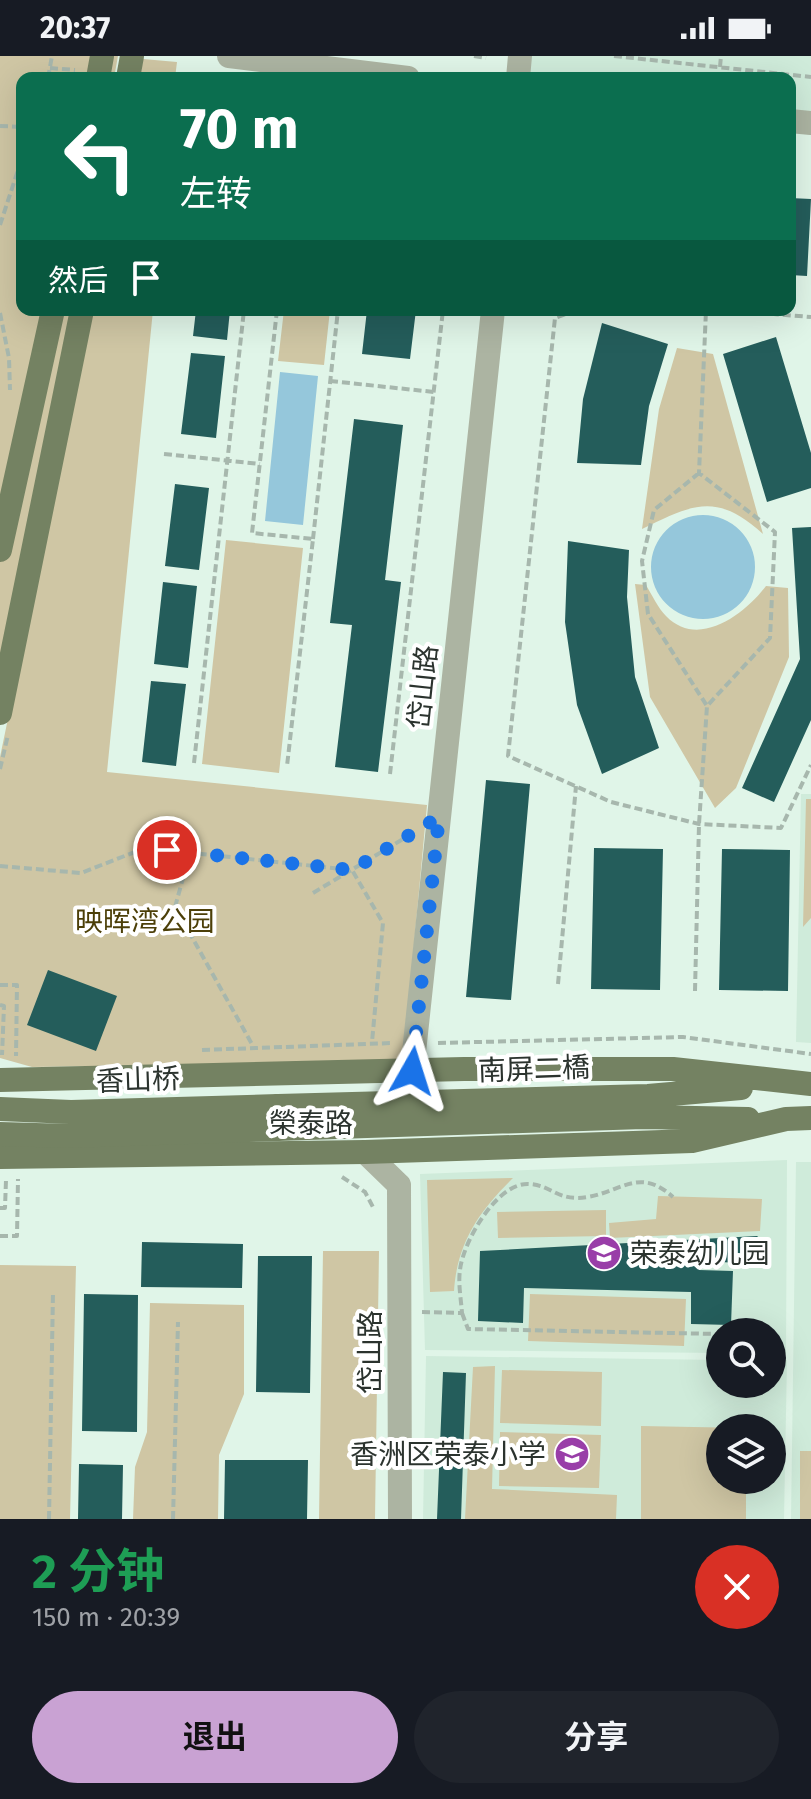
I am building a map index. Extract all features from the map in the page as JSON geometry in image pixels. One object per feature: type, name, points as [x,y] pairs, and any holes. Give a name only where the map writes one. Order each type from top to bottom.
[{"type":"main road","points":[[0,550],[52,316]]},
{"type":"main road","points":[[0,713],[81,316]]},
{"type":"main road","points":[[1,1068],[47,1080],[412,1071],[673,1069],[801,1084]]},
{"type":"main road","points":[[41,1157],[47,1080]]},
{"type":"main road","name":"南屏二橋","points":[[277,1118],[801,1084]]},
{"type":"main road","name":"香山桥","points":[[0,1109],[277,1118]]},
{"type":"main road","name":"南屏二橋","points":[[277,1118],[786,1119]]},
{"type":"main road","name":"香山桥","points":[[0,1134],[70,1136],[277,1118]]},
{"type":"main road","name":"榮泰路","points":[[3,1166],[41,1157],[365,1152],[692,1141],[786,1119],[811,1118]]},
{"type":"street","points":[[229,56],[359,72]]},
{"type":"street","name":"岱山路","points":[[412,1071],[492,316]]},
{"type":"street","points":[[365,1152],[399,1185],[426,1150]]},
{"type":"street","name":"岱山路","points":[[399,1185],[400,1519]]},
{"type":"path","points":[[49,72],[52,56]]},
{"type":"path","points":[[474,56],[486,58]]},
{"type":"path","points":[[614,56],[766,72]]},
{"type":"path","points":[[720,67],[721,56]]},
{"type":"path","points":[[50,68],[76,72]]},
{"type":"path","points":[[0,225],[16,176]]},
{"type":"path","points":[[0,313],[9,358],[10,404]]},
{"type":"path","points":[[194,763],[243,316]]},
{"type":"path","points":[[276,316],[252,533],[313,539]]},
{"type":"path","points":[[287,766],[337,316]]},
{"type":"path","points":[[390,774],[442,316]]},
{"type":"path","points":[[560,316],[555,318],[508,756],[611,802],[699,824],[781,828],[811,765]]},
{"type":"path","points":[[695,991],[699,824],[707,706],[648,614],[642,561],[654,510],[699,473],[706,316]]},
{"type":"path","points":[[330,381],[434,392]]},
{"type":"path","points":[[164,454],[260,464]]},
{"type":"path","points":[[699,473],[775,532],[770,638],[707,706]]},
{"type":"path","points":[[558,984],[576,786]]},
{"type":"path","points":[[313,893],[439,817]]},
{"type":"path","points":[[0,866],[81,873],[145,848],[352,870]]},
{"type":"path","points":[[190,853],[175,907],[253,1046]]},
{"type":"path","points":[[352,870],[383,923],[372,1042]]},
{"type":"path","points":[[0,985],[17,985],[16,1056]]},
{"type":"path","points":[[0,1005],[4,1006],[1,1068]]},
{"type":"path","points":[[0,1208],[5,1208],[3,1166]]},
{"type":"path","points":[[0,1236],[17,1236],[18,1175]]},
{"type":"path","points":[[673,1197],[661,1186],[628,1181],[609,1191],[570,1199],[528,1183],[511,1187],[492,1206],[467,1242],[460,1270],[462,1313],[468,1329],[706,1334]]},
{"type":"path","points":[[49,1519],[53,1292]]},
{"type":"path","points":[[400,1311],[462,1313]]},
{"type":"path","points":[[173,1519],[178,1322]]},
{"type":"shaded area","points":[[526,56],[811,56],[811,115],[796,114],[796,72],[525,72]]},
{"type":"shaded area","points":[[801,794],[811,794],[811,1043],[796,1042]]},
{"type":"shaded area","name":"荣泰幼儿园","points":[[787,1160],[786,1354],[786,1318],[706,1318],[706,1353],[425,1350],[420,1174]]},
{"type":"shaded area","points":[[796,1162],[811,1162],[811,1519],[791,1519]]},
{"type":"shaded area","name":"香洲区荣泰小学","points":[[426,1356],[706,1360],[706,1398],[786,1398],[787,1360],[786,1414],[706,1414],[706,1494],[784,1494],[784,1519],[423,1519]]},
{"type":"green space","points":[[0,56],[118,56],[115,72],[16,72],[16,316],[70,316],[0,671]]},
{"type":"green space","points":[[143,59],[177,62],[176,72],[141,72]]},
{"type":"green space","name":"映晖湾公园","points":[[92,316],[152,316],[107,772],[427,805],[403,1062],[32,1067],[0,1058],[0,757]]},
{"type":"green space","points":[[283,316],[329,316],[324,365],[278,361]]},
{"type":"green space","points":[[677,348],[713,354],[763,534],[732,512],[704,506],[676,513],[642,529],[659,409]]},
{"type":"green space","points":[[226,540],[303,548],[279,773],[202,764]]},
{"type":"green space","points":[[635,584],[646,585],[666,616],[679,626],[693,629],[707,629],[721,624],[747,607],[766,586],[788,588],[789,657],[736,788],[715,808],[650,697]]},
{"type":"green space","points":[[806,799],[811,799],[811,918],[803,927]]},
{"type":"green space","points":[[513,1178],[472,1229],[460,1258],[454,1291],[430,1292],[427,1180]]},
{"type":"green space","points":[[658,1196],[762,1199],[760,1231],[610,1238],[609,1223],[656,1219]]},
{"type":"green space","points":[[606,1210],[606,1236],[498,1238],[497,1212]]},
{"type":"green space","points":[[323,1251],[379,1251],[375,1519],[319,1519]]},
{"type":"green space","points":[[0,1265],[76,1266],[70,1519],[0,1519]]},
{"type":"green space","points":[[530,1294],[686,1299],[684,1346],[528,1341]]},
{"type":"green space","points":[[150,1303],[244,1305],[244,1394],[219,1455],[218,1519],[133,1519],[135,1467],[147,1432]]},
{"type":"green space","points":[[495,1366],[492,1489],[617,1495],[616,1519],[465,1519],[473,1367]]},
{"type":"green space","points":[[502,1370],[602,1372],[601,1426],[500,1423]]},
{"type":"green space","points":[[641,1426],[706,1427],[706,1494],[746,1494],[746,1519],[641,1519]]},
{"type":"green space","points":[[500,1432],[601,1435],[599,1488],[499,1486]]},
{"type":"green space","points":[[800,1451],[811,1451],[811,1519],[800,1519]]},
{"type":"water","points":[[280,372],[318,376],[303,525],[265,521]]},
{"type":"water","points":[[703,515],[723,519],[740,530],[751,547],[755,567],[751,587],[740,604],[723,615],[703,619],[683,615],[666,604],[655,587],[651,567],[655,547],[666,530],[683,519]]},
{"type":"building","points":[[796,198],[811,199],[807,276],[796,275]]},
{"type":"building","points":[[195,316],[229,316],[227,340],[193,336]]},
{"type":"building","points":[[366,316],[415,316],[410,359],[362,354]]},
{"type":"building","points":[[602,323],[668,344],[649,406],[641,465],[577,463],[583,399]]},
{"type":"building","points":[[776,337],[811,453],[811,488],[767,502],[723,354]]},
{"type":"building","points":[[191,353],[225,356],[216,438],[181,434]]},
{"type":"building","points":[[354,419],[403,425],[385,580],[401,582],[378,772],[335,767],[352,625],[330,623]]},
{"type":"building","points":[[175,484],[209,488],[199,570],[165,566]]},
{"type":"building","points":[[811,527],[811,720],[774,802],[742,788],[800,659],[792,528]]},
{"type":"building","points":[[568,541],[629,550],[627,597],[635,677],[659,748],[602,774],[577,705],[565,622]]},
{"type":"building","points":[[163,582],[197,586],[188,668],[154,664]]},
{"type":"building","points":[[151,681],[186,684],[176,766],[142,762]]},
{"type":"building","points":[[486,780],[530,784],[511,1000],[466,997]]},
{"type":"building","points":[[594,848],[663,849],[660,990],[591,989]]},
{"type":"building","points":[[722,849],[790,850],[788,991],[719,990]]},
{"type":"building","points":[[48,970],[117,996],[96,1051],[27,1025]]},
{"type":"building","points":[[757,1236],[763,1241],[761,1264],[699,1261],[699,1270],[733,1271],[731,1318],[706,1318],[706,1324],[691,1324],[691,1292],[524,1288],[523,1323],[478,1321],[480,1251]]},
{"type":"building","points":[[142,1242],[243,1244],[242,1288],[141,1287]]},
{"type":"building","points":[[258,1256],[312,1256],[310,1393],[256,1392]]},
{"type":"building","points":[[84,1294],[138,1295],[137,1432],[82,1431]]},
{"type":"building","points":[[443,1372],[466,1373],[461,1519],[437,1519]]},
{"type":"building","points":[[225,1460],[308,1460],[307,1519],[224,1519]]},
{"type":"building","points":[[79,1464],[123,1465],[122,1519],[78,1519]]},
{"type":"place","name":"荣泰幼儿园","points":[[604,1253]]},
{"type":"place","name":"香洲区荣泰小学","points":[[572,1454]]},
{"type":"route","points":[[167,850],[352,870],[439,817],[412,1071]]}]
